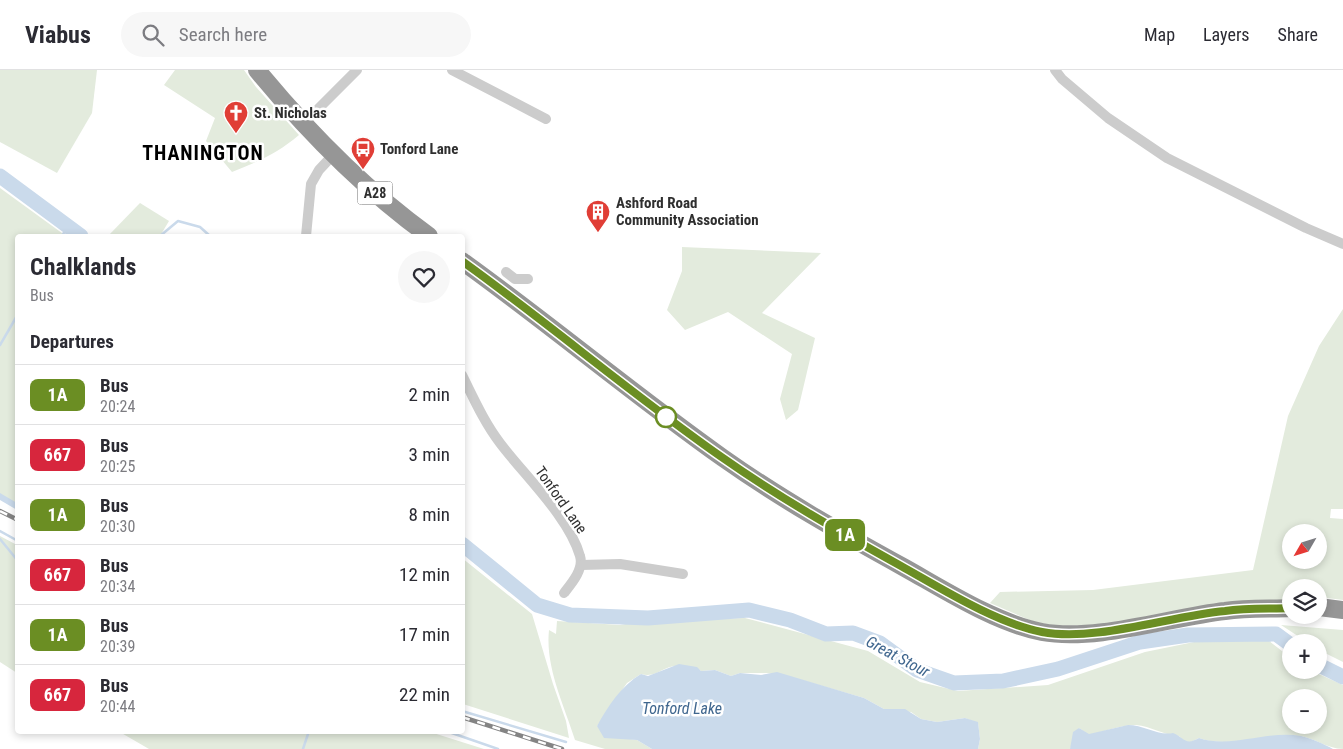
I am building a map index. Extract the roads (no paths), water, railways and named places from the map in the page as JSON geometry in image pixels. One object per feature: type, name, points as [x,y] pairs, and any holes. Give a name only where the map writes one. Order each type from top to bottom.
[{"type":"highway","name":"A28","points":[[257,70],[303,124],[333,155],[363,184],[422,234]]},
{"type":"highway","points":[[465,262],[584,352],[646,402],[781,497],[936,586],[1002,618],[1042,632],[1081,633],[1125,628],[1225,611],[1282,608]]},
{"type":"highway","points":[[1327,608],[1343,610]]},
{"type":"street","points":[[303,124],[357,70]]},
{"type":"street","points":[[452,70],[546,119]]},
{"type":"street","points":[[1055,70],[1062,79],[1108,118],[1167,158],[1306,228],[1343,244]]},
{"type":"street","points":[[306,234],[311,184],[319,170],[333,155]]},
{"type":"street","points":[[506,272],[515,279],[528,279]]},
{"type":"street","name":"Tonford Lane","points":[[466,393],[489,427],[563,524],[580,556],[581,565]]},
{"type":"street","points":[[564,593],[573,583],[581,565],[620,564],[663,577],[683,574]]},
{"type":"water","points":[[0,493],[15,502],[15,509],[0,500]]},
{"type":"water","name":"Tonford Lake","points":[[679,664],[697,667],[701,671],[715,670],[731,676],[740,673],[761,675],[777,672],[864,698],[884,709],[905,709],[921,719],[937,722],[965,718],[978,722],[980,739],[978,749],[652,749],[637,740],[604,738],[597,726],[610,704],[627,684],[641,674],[648,676]]},
{"type":"water","points":[[1128,725],[1167,734],[1173,733],[1188,741],[1199,738],[1211,741],[1237,741],[1275,735],[1301,736],[1333,749],[1070,749],[1073,732],[1079,728],[1089,734]]},
{"type":"waterway","name":"Great Stour","points":[[0,176],[78,234]]},
{"type":"waterway","points":[[162,234],[178,221],[200,227],[208,234]]},
{"type":"waterway","points":[[63,234],[68,226]]},
{"type":"waterway","points":[[0,345],[15,319]]},
{"type":"waterway","points":[[0,531],[15,539]]},
{"type":"waterway","points":[[0,539],[15,557]]},
{"type":"waterway","name":"Great Stour","points":[[465,546],[537,605],[570,615],[648,618],[749,610],[790,620],[826,634],[853,633],[880,643],[917,670],[954,683],[1003,681],[1058,669],[1140,642],[1188,635],[1276,634],[1282,638]]},
{"type":"waterway","name":"Great Stour","points":[[1327,669],[1343,677]]},
{"type":"waterway","points":[[465,712],[566,742]]},
{"type":"waterway","points":[[303,749],[308,734]]},
{"type":"waterway","points":[[455,734],[498,749]]},
{"type":"railway","points":[[0,511],[15,518]]},
{"type":"railway","points":[[465,718],[562,749]]},
{"type":"place","name":"St. Nicholas","points":[[236,134]]},
{"type":"place","name":"Tonford Lane","points":[[363,170]]},
{"type":"place","name":"Ashford Road Community Association","points":[[598,233]]},
{"type":"district","name":"THANINGTON","points":[[203,153]]}]
